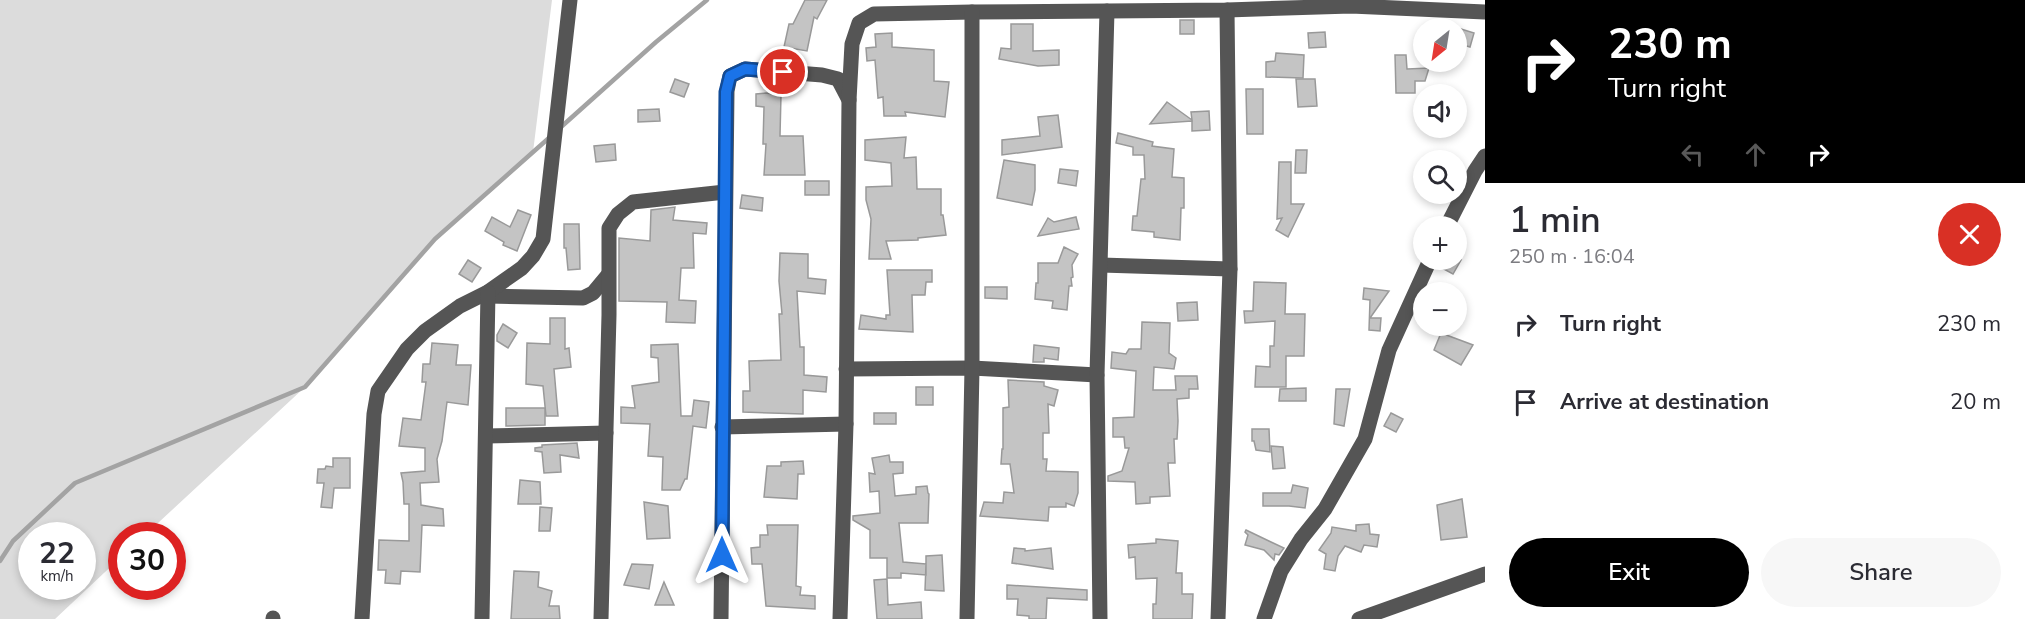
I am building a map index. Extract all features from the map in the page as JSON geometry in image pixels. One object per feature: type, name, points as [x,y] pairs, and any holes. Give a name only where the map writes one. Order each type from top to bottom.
[{"type":"street","points":[[362,619],[374,414],[378,391],[407,349],[425,331],[460,306],[488,294],[522,268],[533,256],[543,239],[570,0]]},
{"type":"street","points":[[840,619],[846,423],[849,100],[852,44],[859,23],[874,14],[972,12],[1090,5],[1107,11],[1227,10],[1351,3],[1485,12]]},
{"type":"street","points":[[1218,619],[1230,269],[1227,10]]},
{"type":"street","points":[[1100,619],[1097,375],[1107,11]]},
{"type":"street","points":[[967,619],[972,368],[972,12]]},
{"type":"street","points":[[721,619],[726,92],[730,76],[745,69],[822,75],[838,79],[849,100]]},
{"type":"street","points":[[1452,216],[1485,156]]},
{"type":"street","points":[[601,619],[609,228],[624,208],[633,202],[725,192]]},
{"type":"street","points":[[1101,265],[1230,269]]},
{"type":"street","points":[[1264,619],[1281,571],[1301,539],[1325,509],[1365,439],[1389,350],[1425,270]]},
{"type":"street","points":[[488,294],[583,298],[593,294],[608,276]]},
{"type":"street","points":[[482,619],[488,294]]},
{"type":"street","points":[[846,369],[972,368],[1097,375]]},
{"type":"street","points":[[722,426],[846,423]]},
{"type":"street","points":[[486,436],[606,433]]},
{"type":"street","points":[[1359,619],[1485,574]]},
{"type":"shaded area","points":[[0,0],[552,0],[533,152],[435,239],[305,387],[159,522],[108,522],[108,569],[96,580],[96,522],[18,522],[18,600],[75,600],[55,619],[0,619]]},
{"type":"building","points":[[805,0],[827,0],[817,19],[814,17],[807,51],[784,47],[789,24],[793,24]]},
{"type":"building","points":[[1180,20],[1194,20],[1194,34],[1180,34]]},
{"type":"building","points":[[1011,24],[1033,24],[1033,51],[1059,50],[1059,65],[1038,66],[999,59],[1001,48],[1011,49]]},
{"type":"building","points":[[1467,31],[1474,33],[1470,47],[1467,46]]},
{"type":"building","points":[[1325,32],[1326,47],[1309,48],[1308,33]]},
{"type":"building","points":[[892,33],[892,47],[934,50],[934,81],[949,82],[945,117],[905,112],[906,116],[884,116],[883,97],[878,98],[875,60],[867,61],[866,48],[876,47],[875,34]]},
{"type":"building","points":[[1276,53],[1304,55],[1303,78],[1266,77],[1266,62],[1275,61]]},
{"type":"building","points":[[1395,55],[1406,55],[1407,69],[1413,69],[1413,72],[1428,72],[1425,81],[1415,81],[1413,93],[1396,93]]},
{"type":"building","points":[[675,79],[689,84],[684,97],[670,92]]},
{"type":"building","points":[[1296,79],[1315,79],[1317,106],[1298,107]]},
{"type":"building","points":[[1246,89],[1263,89],[1263,134],[1247,134]]},
{"type":"building","points":[[756,94],[781,95],[780,136],[803,136],[805,175],[764,175],[766,144],[763,144],[764,107],[756,106]]},
{"type":"building","points":[[1167,102],[1192,120],[1191,112],[1209,111],[1210,130],[1192,131],[1192,121],[1150,124]]},
{"type":"building","points":[[659,109],[660,121],[638,122],[638,110]]},
{"type":"building","points":[[1058,115],[1062,147],[1002,155],[1002,140],[1040,136],[1038,117]]},
{"type":"building","points":[[1118,133],[1153,142],[1152,146],[1174,149],[1172,177],[1184,178],[1184,208],[1181,208],[1180,240],[1154,237],[1154,232],[1132,230],[1133,216],[1137,216],[1141,179],[1145,179],[1144,155],[1133,155],[1133,147],[1116,143]]},
{"type":"building","points":[[906,137],[904,158],[916,157],[917,189],[941,189],[941,215],[943,215],[946,235],[918,238],[918,240],[886,241],[891,259],[869,259],[871,219],[866,200],[866,187],[892,186],[891,163],[865,160],[865,140]]},
{"type":"building","points":[[615,144],[616,160],[596,162],[594,146]]},
{"type":"building","points":[[1296,150],[1307,150],[1306,173],[1295,173]]},
{"type":"building","points":[[1004,160],[1035,165],[1035,190],[1032,205],[997,198]]},
{"type":"building","points":[[1279,162],[1291,162],[1291,204],[1304,204],[1288,237],[1276,230],[1282,218],[1277,219]]},
{"type":"building","points":[[1060,169],[1078,171],[1076,186],[1058,183]]},
{"type":"building","points":[[805,181],[829,181],[829,195],[805,195]]},
{"type":"building","points":[[742,195],[763,198],[762,211],[740,208]]},
{"type":"building","points":[[675,207],[673,220],[707,223],[706,234],[693,233],[694,268],[681,268],[679,300],[696,301],[695,323],[666,322],[667,302],[619,301],[619,238],[650,241],[651,210]]},
{"type":"building","points":[[518,210],[531,215],[517,251],[503,245],[504,242],[485,231],[492,217],[510,227]]},
{"type":"building","points":[[1076,217],[1079,229],[1038,236],[1048,218],[1054,222]]},
{"type":"building","points":[[564,224],[579,224],[580,269],[568,270],[566,248],[564,248]]},
{"type":"building","points":[[1064,247],[1078,254],[1072,265],[1072,286],[1069,286],[1067,310],[1052,308],[1053,301],[1035,299],[1038,263],[1058,263]]},
{"type":"building","points":[[780,253],[808,254],[808,278],[826,280],[825,294],[797,291],[800,347],[804,347],[804,375],[827,377],[826,392],[803,390],[803,414],[743,412],[743,391],[750,391],[749,361],[781,360]]},
{"type":"building","points":[[468,260],[481,268],[472,282],[459,274]]},
{"type":"building","points":[[887,270],[932,270],[932,282],[926,282],[925,295],[912,295],[913,332],[859,329],[861,315],[886,319],[886,315],[890,315]]},
{"type":"building","points":[[1254,282],[1286,283],[1285,314],[1305,314],[1304,356],[1286,356],[1286,387],[1255,387],[1256,366],[1270,367],[1270,346],[1274,346],[1275,321],[1245,323],[1244,311],[1253,311]]},
{"type":"building","points":[[985,287],[1007,287],[1007,299],[985,298]]},
{"type":"building","points":[[1364,288],[1389,291],[1370,318],[1381,318],[1380,331],[1369,330],[1370,300],[1363,299]]},
{"type":"building","points":[[1197,302],[1198,320],[1178,321],[1177,303]]},
{"type":"building","points":[[550,318],[565,318],[565,349],[569,348],[571,367],[554,369],[558,416],[546,416],[543,386],[526,384],[527,343],[550,344]]},
{"type":"building","points":[[1142,322],[1170,323],[1169,353],[1176,358],[1174,369],[1154,367],[1153,390],[1176,390],[1175,376],[1197,376],[1198,389],[1189,389],[1189,398],[1177,399],[1175,463],[1168,463],[1170,496],[1150,497],[1150,503],[1136,504],[1135,482],[1108,481],[1108,476],[1122,471],[1129,448],[1125,448],[1124,437],[1113,437],[1113,418],[1134,417],[1136,371],[1111,368],[1112,352],[1126,354],[1129,349],[1141,349]]},
{"type":"building","points":[[503,324],[517,333],[508,348],[497,341],[497,335]]},
{"type":"building","points":[[1440,336],[1449,336],[1473,345],[1461,365],[1434,350]]},
{"type":"building","points":[[432,343],[458,345],[456,365],[471,365],[468,405],[447,402],[442,441],[437,459],[439,482],[420,483],[421,505],[443,509],[444,526],[422,525],[420,572],[401,571],[400,584],[385,583],[386,570],[378,570],[379,540],[409,541],[409,504],[404,504],[401,473],[425,471],[425,448],[399,446],[403,418],[421,420],[426,382],[422,382],[423,364],[430,364]]},
{"type":"building","points":[[678,344],[681,416],[692,416],[694,400],[709,402],[706,428],[693,426],[687,479],[680,490],[662,490],[663,457],[648,456],[650,424],[621,423],[621,407],[635,408],[632,386],[659,382],[658,358],[651,357],[651,345]]},
{"type":"building","points":[[1034,345],[1059,348],[1058,360],[1044,358],[1044,362],[1033,362]]},
{"type":"building","points":[[1008,380],[1044,382],[1044,386],[1058,390],[1054,406],[1048,404],[1049,433],[1043,433],[1043,459],[1047,459],[1046,471],[1078,472],[1078,493],[1074,506],[1066,503],[1066,507],[1049,507],[1048,521],[980,516],[984,502],[1003,503],[1004,492],[1014,493],[1010,464],[1001,464],[1003,408],[1009,407]]},
{"type":"building","points":[[916,387],[933,387],[933,405],[916,405]]},
{"type":"building","points":[[1306,388],[1306,401],[1279,401],[1280,389]]},
{"type":"building","points":[[1336,389],[1350,389],[1344,426],[1334,424]]},
{"type":"building","points":[[506,408],[545,408],[545,425],[506,426]]},
{"type":"building","points":[[874,413],[896,413],[896,424],[874,424]]},
{"type":"building","points":[[1391,413],[1403,419],[1396,432],[1384,426]]},
{"type":"building","points":[[1252,429],[1269,429],[1270,452],[1256,450],[1254,441],[1252,441]]},
{"type":"building","points":[[577,443],[579,458],[560,455],[561,472],[544,473],[542,452],[535,451],[535,448],[542,447],[542,445]]},
{"type":"building","points":[[1271,446],[1283,447],[1285,468],[1273,469]]},
{"type":"building","points":[[889,455],[890,462],[903,462],[903,473],[893,474],[895,496],[916,494],[916,487],[927,486],[929,494],[928,523],[899,523],[903,562],[926,564],[926,556],[942,555],[944,591],[925,590],[926,575],[901,573],[901,578],[887,578],[887,558],[870,558],[870,530],[853,520],[853,516],[880,513],[879,491],[870,492],[869,473],[875,474],[872,458]]},
{"type":"building","points":[[333,458],[350,458],[350,488],[334,488],[332,508],[321,507],[324,483],[317,483],[318,469],[325,469],[326,466],[333,467]]},
{"type":"building","points":[[803,461],[804,474],[798,474],[797,499],[764,497],[767,466],[781,466],[781,462]]},
{"type":"building","points":[[520,480],[540,482],[541,504],[518,504]]},
{"type":"building","points":[[1293,485],[1308,488],[1305,508],[1263,506],[1263,493],[1291,493]]},
{"type":"building","points":[[1462,499],[1467,537],[1441,540],[1437,505]]},
{"type":"building","points":[[644,502],[668,506],[670,538],[647,539]]},
{"type":"building","points":[[540,507],[552,508],[550,531],[539,531]]},
{"type":"building","points":[[1369,524],[1370,534],[1379,535],[1377,547],[1364,545],[1361,552],[1345,546],[1338,556],[1335,571],[1324,569],[1326,554],[1319,550],[1331,533],[1332,527],[1356,531],[1356,525]]},
{"type":"building","points":[[767,525],[798,525],[796,586],[801,587],[800,595],[815,596],[815,609],[766,606],[762,564],[752,564],[751,548],[760,547],[760,535],[768,535]]},
{"type":"building","points":[[1246,530],[1284,548],[1279,555],[1275,554],[1274,560],[1264,550],[1245,545],[1248,535]]},
{"type":"building","points":[[1156,539],[1178,541],[1176,573],[1182,573],[1182,594],[1193,594],[1192,619],[1153,619],[1157,578],[1136,579],[1135,557],[1129,558],[1128,545],[1156,543]]},
{"type":"building","points":[[1014,548],[1025,549],[1025,551],[1051,548],[1053,569],[1012,563]]},
{"type":"building","points":[[632,564],[653,565],[649,589],[624,585]]},
{"type":"building","points":[[514,571],[539,572],[538,587],[552,591],[549,606],[559,606],[560,619],[511,619]]},
{"type":"building","points":[[887,579],[888,605],[921,602],[922,619],[877,619],[874,580]]},
{"type":"building","points":[[664,582],[674,605],[655,605]]},
{"type":"building","points":[[1007,585],[1087,590],[1087,600],[1047,598],[1046,619],[1029,619],[1029,616],[1017,615],[1018,599],[1007,599]]},
{"type":"waterway","points":[[561,127],[707,0]]},
{"type":"waterway","points":[[0,561],[13,541],[75,483],[305,387],[435,239],[550,137]]},
{"type":"route","points":[[722,555],[726,92],[730,76],[745,69],[783,72]]}]
